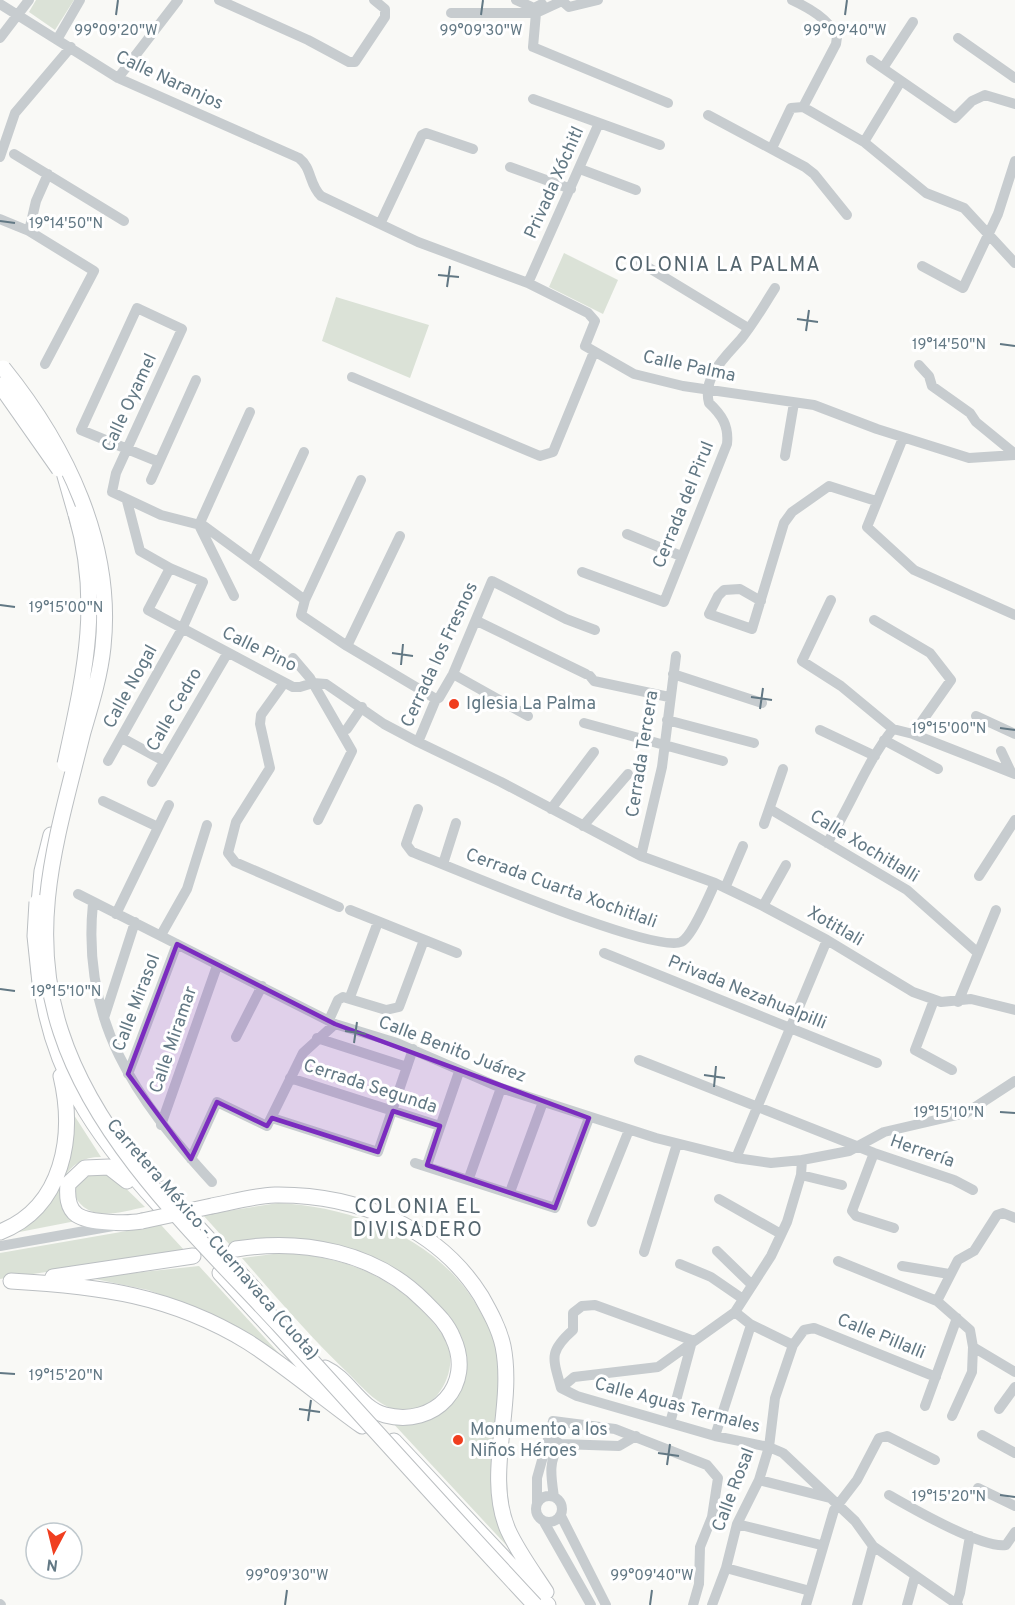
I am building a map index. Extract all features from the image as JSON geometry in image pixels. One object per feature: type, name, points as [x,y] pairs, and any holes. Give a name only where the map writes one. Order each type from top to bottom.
[{"type":"highway","name":"Carretera México - Cuernavaca (Cuota)","points":[[0,359],[48,421],[68,456],[94,529],[101,566],[104,620],[101,658],[93,706],[54,861],[49,898],[51,970],[63,1025],[83,1081],[97,1108],[116,1136],[325,1368],[549,1605]]},
{"type":"highway","points":[[0,364],[48,428],[66,462],[96,542],[103,584],[102,649],[52,856],[46,896],[50,981],[60,1029],[77,1075],[100,1120],[172,1208],[535,1605]]},
{"type":"highway","name":"Carretera México - Cuernavaca (Cuota)","points":[[0,376],[34,419],[62,467],[75,505],[92,587],[90,663],[38,897],[37,949],[52,1038],[88,1118],[124,1168],[526,1605]]},
{"type":"highway","points":[[0,386],[57,464],[84,543],[90,584],[89,647],[84,677],[37,895],[35,936],[40,984],[57,1047],[82,1101],[123,1163],[526,1605]]},
{"type":"highway","points":[[0,1232],[21,1222],[34,1210],[57,1177],[63,1160],[67,1126],[66,1104],[52,1038]]},
{"type":"highway","points":[[158,1204],[148,1200],[109,1167],[86,1168],[70,1179],[68,1198],[77,1215],[135,1222],[272,1195],[351,1204],[397,1220],[417,1232],[467,1274],[494,1320],[503,1346],[507,1395],[499,1478],[503,1512],[508,1529],[554,1605]]},
{"type":"highway","points":[[236,1249],[272,1245],[308,1246],[350,1256],[389,1274],[419,1296],[445,1322],[458,1352],[459,1369],[451,1394],[435,1410],[419,1416],[399,1417],[384,1415],[367,1406],[336,1374],[325,1368]]},
{"type":"highway","points":[[6,1282],[193,1256]]},
{"type":"highway","points":[[6,1282],[108,1289],[188,1311],[262,1351],[362,1426]]},
{"type":"street","points":[[0,38],[29,0]]},
{"type":"street","points":[[58,38],[80,0]]},
{"type":"street","points":[[118,78],[178,0]]},
{"type":"street","points":[[219,0],[308,40],[349,62],[355,62],[386,17],[385,9],[374,0]]},
{"type":"street","points":[[516,0],[534,8],[558,0]]},
{"type":"street","points":[[558,0],[569,7],[577,7],[598,0]]},
{"type":"street","points":[[451,13],[536,14],[558,0]]},
{"type":"street","points":[[792,0],[809,8],[824,20],[837,37],[836,44],[803,107]]},
{"type":"street","name":"Calle Naranjos","points":[[0,4],[58,38],[118,78],[299,158],[306,164],[314,190],[321,196],[380,224]]},
{"type":"street","points":[[536,14],[532,42],[538,51],[668,103]]},
{"type":"street","points":[[883,68],[913,22]]},
{"type":"street","points":[[958,38],[1015,78]]},
{"type":"street","points":[[0,157],[15,113],[71,47]]},
{"type":"street","points":[[871,60],[955,118],[972,101],[986,95],[1015,104]]},
{"type":"street","points":[[864,142],[901,81]]},
{"type":"street","points":[[532,99],[599,123]]},
{"type":"street","points":[[772,148],[791,108],[803,107],[864,142],[926,193],[964,208],[1015,263]]},
{"type":"street","points":[[708,115],[772,148],[780,156],[814,174],[847,215]]},
{"type":"street","name":"Privada Xóchitl","points":[[528,282],[599,123],[660,145]]},
{"type":"street","points":[[352,377],[540,456],[548,456],[553,452],[594,352],[585,346],[595,321],[592,316],[528,282],[418,242],[380,224],[422,135],[426,134],[473,149]]},
{"type":"street","points":[[14,154],[124,221]]},
{"type":"street","points":[[922,266],[963,288],[998,214],[1015,161]]},
{"type":"street","points":[[510,167],[571,189]]},
{"type":"street","points":[[580,169],[636,190]]},
{"type":"street","points":[[29,231],[36,201],[48,174]]},
{"type":"street","points":[[0,219],[29,231],[94,271],[45,364]]},
{"type":"street","points":[[641,263],[748,328]]},
{"type":"street","points":[[708,390],[720,360],[748,328],[775,288]]},
{"type":"street","name":"Calle Oyamel","points":[[127,501],[112,492],[116,473],[128,448],[182,329],[137,308],[81,430],[128,448]]},
{"type":"street","name":"Calle Palma","points":[[594,352],[634,374],[708,390],[814,405],[903,438],[969,458],[1015,454]]},
{"type":"street","points":[[919,365],[930,376],[932,386],[970,413],[976,422],[1015,454]]},
{"type":"street","points":[[151,480],[196,380]]},
{"type":"street","name":"Cerrada del Pirul","points":[[582,572],[664,602],[727,444],[728,431],[723,418],[709,404],[708,390]]},
{"type":"street","points":[[785,456],[794,403]]},
{"type":"street","points":[[199,525],[250,412]]},
{"type":"street","points":[[903,438],[867,527],[914,570],[1015,615]]},
{"type":"street","points":[[128,448],[159,462]]},
{"type":"street","points":[[254,560],[304,452]]},
{"type":"street","points":[[361,480],[305,600],[301,615],[347,646],[436,699]]},
{"type":"street","points":[[761,602],[740,589],[724,590],[717,596],[710,614],[752,628],[761,602],[784,523],[792,512],[829,486],[876,501]]},
{"type":"street","points":[[127,501],[175,520],[199,525],[254,560],[305,600]]},
{"type":"street","points":[[127,501],[140,551],[170,568]]},
{"type":"street","points":[[199,525],[234,596]]},
{"type":"street","points":[[627,534],[681,556]]},
{"type":"street","points":[[347,646],[400,536]]},
{"type":"street","name":"Calle Pino","points":[[170,568],[148,610],[227,654],[284,682],[300,687],[313,683],[326,684],[384,724],[418,742]]},
{"type":"street","name":"Calle Nogal","points":[[108,761],[182,629],[203,582],[170,568]]},
{"type":"street","name":"Cerrada los Fresnos","points":[[418,742],[436,699],[440,698],[453,674],[492,581],[566,619],[595,630]]},
{"type":"street","points":[[831,600],[802,660],[841,686],[893,729],[913,734],[1013,773]]},
{"type":"street","points":[[874,620],[930,652],[951,680],[913,734]]},
{"type":"street","points":[[477,621],[588,675],[594,681],[669,697]]},
{"type":"street","name":"Calle Cedro","points":[[152,782],[227,654]]},
{"type":"street","name":"Cerrada Tercera","points":[[641,856],[664,745],[676,656]]},
{"type":"street","points":[[293,658],[313,683],[352,751],[318,820]]},
{"type":"street","points":[[453,674],[528,716]]},
{"type":"street","points":[[673,674],[762,704]]},
{"type":"street","points":[[284,682],[261,715],[260,724],[270,768],[236,822],[228,853],[235,862],[339,907]]},
{"type":"street","points":[[347,729],[362,707]]},
{"type":"street","points":[[976,716],[1015,734]]},
{"type":"street","points":[[667,720],[754,743]]},
{"type":"street","points":[[584,723],[723,761]]},
{"type":"street","points":[[827,843],[846,814],[860,780],[893,729]]},
{"type":"street","points":[[820,730],[875,756]]},
{"type":"street","points":[[122,738],[164,761]]},
{"type":"street","points":[[884,740],[938,769]]},
{"type":"street","points":[[418,742],[641,856]]},
{"type":"street","points":[[1001,751],[1013,773]]},
{"type":"street","points":[[551,809],[594,752]]},
{"type":"street","points":[[764,824],[783,769]]},
{"type":"street","points":[[583,826],[628,774]]},
{"type":"street","points":[[103,801],[158,827]]},
{"type":"street","points":[[116,914],[169,805]]},
{"type":"street","name":"Cerrada Cuarta Xochitlali","points":[[418,809],[407,848],[558,910],[651,941],[668,943],[682,942],[686,938],[743,846]]},
{"type":"street","name":"Calle Xochitlalli","points":[[770,809],[907,890],[978,952]]},
{"type":"street","points":[[979,876],[1015,820]]},
{"type":"street","points":[[443,864],[456,823]]},
{"type":"street","points":[[161,934],[187,889],[207,825]]},
{"type":"street","name":"Xotitlali","points":[[641,856],[720,885],[763,906],[827,940],[895,983],[934,1000],[958,1002],[971,999],[1015,1010]]},
{"type":"street","points":[[763,906],[786,865]]},
{"type":"street","name":"Calle Benito Juárez","points":[[78,894],[332,1022],[413,1049],[501,1088],[589,1118],[677,1144],[736,1158],[771,1163],[802,1160],[860,1147]]},
{"type":"street","points":[[93,903],[92,960],[104,1018],[138,1093],[161,1125],[212,1182]]},
{"type":"street","points":[[350,910],[457,953]]},
{"type":"street","points":[[958,1002],[996,910]]},
{"type":"street","points":[[104,1018],[135,922]]},
{"type":"street","points":[[350,997],[378,922]]},
{"type":"street","points":[[269,1122],[303,1053],[332,1022],[338,1000],[350,997],[393,1010],[399,1007],[424,940]]},
{"type":"street","points":[[736,1158],[827,940]]},
{"type":"street","name":"Calle Mirasol","points":[[128,1074],[177,944]]},
{"type":"street","name":"Privada Nezahualpilli","points":[[604,953],[877,1063]]},
{"type":"street","name":"Calle Miramar","points":[[161,1125],[217,966]]},
{"type":"street","points":[[236,1037],[262,986]]},
{"type":"street","points":[[934,1000],[915,1050],[952,1070]]},
{"type":"street","points":[[317,1038],[407,1067]]},
{"type":"street","points":[[191,1159],[216,1101],[269,1122],[378,1152],[413,1049]]},
{"type":"street","name":"Herrería","points":[[639,1060],[874,1153],[944,1176],[973,1190]]},
{"type":"street","points":[[427,1165],[459,1071]]},
{"type":"street","name":"Cerrada Segunda","points":[[290,1078],[440,1126]]},
{"type":"street","points":[[860,1147],[884,1132],[966,1113],[1015,1081]]},
{"type":"street","points":[[469,1178],[501,1088]]},
{"type":"street","points":[[510,1192],[543,1102]]},
{"type":"street","points":[[415,1162],[555,1208],[589,1118]]},
{"type":"street","points":[[592,1222],[629,1130]]},
{"type":"street","points":[[644,1252],[677,1144]]},
{"type":"street","points":[[874,1153],[852,1211],[856,1216],[894,1228]]},
{"type":"street","points":[[692,1343],[595,1305],[582,1306],[573,1313],[573,1330],[556,1345],[553,1359],[561,1388],[574,1377],[658,1367],[692,1343],[735,1312],[771,1256],[781,1234],[801,1175],[802,1160]]},
{"type":"street","points":[[801,1175],[842,1185]]},
{"type":"street","points":[[719,1199],[781,1234]]},
{"type":"street","points":[[937,1301],[958,1260],[979,1246],[997,1215],[1003,1213],[1015,1218]]},
{"type":"street","points":[[0,1246],[135,1222]]},
{"type":"street","points":[[717,1251],[752,1285]]},
{"type":"street","points":[[838,1261],[937,1301],[970,1330],[973,1347],[972,1372],[952,1416]]},
{"type":"street","points":[[680,1264],[711,1277],[743,1299]]},
{"type":"street","points":[[902,1266],[949,1274]]},
{"type":"street","points":[[735,1312],[751,1325],[793,1345]]},
{"type":"street","points":[[925,1406],[957,1318]]},
{"type":"street","points":[[715,1436],[751,1325]]},
{"type":"street","name":"Calle Pillalli","points":[[793,1345],[804,1330],[814,1328],[936,1377]]},
{"type":"street","points":[[670,1423],[692,1343]]},
{"type":"street","name":"Calle Rosal","points":[[712,1605],[726,1568],[737,1524],[759,1480],[769,1447],[775,1398],[793,1345]]},
{"type":"street","points":[[973,1347],[1015,1372]]},
{"type":"street","name":"Calle Aguas Termales","points":[[561,1388],[577,1396],[715,1436],[769,1447]]},
{"type":"street","points":[[999,1409],[1015,1388]]},
{"type":"street","points":[[606,1605],[553,1519],[536,1514],[537,1478],[553,1421],[615,1428],[707,1465],[718,1478],[712,1517],[700,1547],[699,1584],[693,1605]]},
{"type":"street","points":[[982,1434],[1015,1453]]},
{"type":"street","points":[[806,1605],[836,1501],[857,1480],[882,1435],[935,1460]]},
{"type":"street","points":[[548,1436],[560,1444],[619,1446],[636,1436]]},
{"type":"street","points":[[554,1497],[550,1464],[560,1444]]},
{"type":"street","points":[[769,1447],[783,1453],[836,1501],[855,1521],[873,1546],[957,1604],[970,1536]]},
{"type":"street","points":[[759,1480],[836,1501]]},
{"type":"street","points":[[978,1488],[1015,1506]]},
{"type":"street","points":[[889,1495],[970,1536],[997,1545],[1006,1545],[1015,1532]]},
{"type":"street","points":[[537,1503],[543,1497],[554,1497],[562,1504],[553,1519],[557,1543],[591,1605]]},
{"type":"street","points":[[737,1524],[822,1545]]},
{"type":"street","points":[[857,1605],[873,1546]]},
{"type":"street","points":[[726,1568],[810,1591]]},
{"type":"street","points":[[907,1605],[915,1576]]},
{"type":"highlighted area","points":[[177,944],[335,1024],[589,1118],[555,1208],[427,1165],[440,1126],[393,1111],[378,1152],[272,1118],[267,1126],[217,1102],[191,1159],[128,1074]]},
{"type":"shaded area","points":[[36,0],[74,0],[55,30],[29,12]]},
{"type":"shaded area","points":[[564,253],[618,280],[603,314],[549,287]]},
{"type":"shaded area","points":[[336,297],[429,325],[410,378],[322,341]]},
{"type":"shaded area","points":[[72,1112],[101,1157],[79,1162],[63,1179],[81,1220],[4,1235],[41,1206]]},
{"type":"shaded area","points":[[86,1171],[111,1174],[145,1207],[105,1214],[87,1209],[74,1194],[75,1184]]},
{"type":"shaded area","points":[[278,1203],[337,1212],[366,1220],[394,1232],[421,1247],[465,1287],[491,1331],[498,1351],[508,1547],[389,1419],[427,1417],[463,1368],[424,1292],[399,1271],[368,1255],[339,1246],[230,1245],[203,1215]]},
{"type":"shaded area","points":[[161,1225],[185,1251],[0,1279],[0,1253]]},
{"type":"shaded area","points":[[281,1253],[323,1258],[363,1270],[381,1279],[415,1303],[439,1331],[450,1354],[447,1379],[433,1399],[413,1411],[401,1411],[388,1407],[372,1397],[308,1332],[242,1258]]},
{"type":"shaded area","points":[[199,1266],[285,1360],[201,1310],[148,1290],[95,1279],[95,1277]]},
{"type":"place","name":"Iglesia La Palma","points":[[454,704]]},
{"type":"place","name":"Monumento a los Niños Héroes","points":[[458,1440]]},
{"type":"district","name":"COLONIA LA PALMA","points":[[718,266]]},
{"type":"district","name":"COLONIA EL DIVISADERO","points":[[418,1220]]}]
